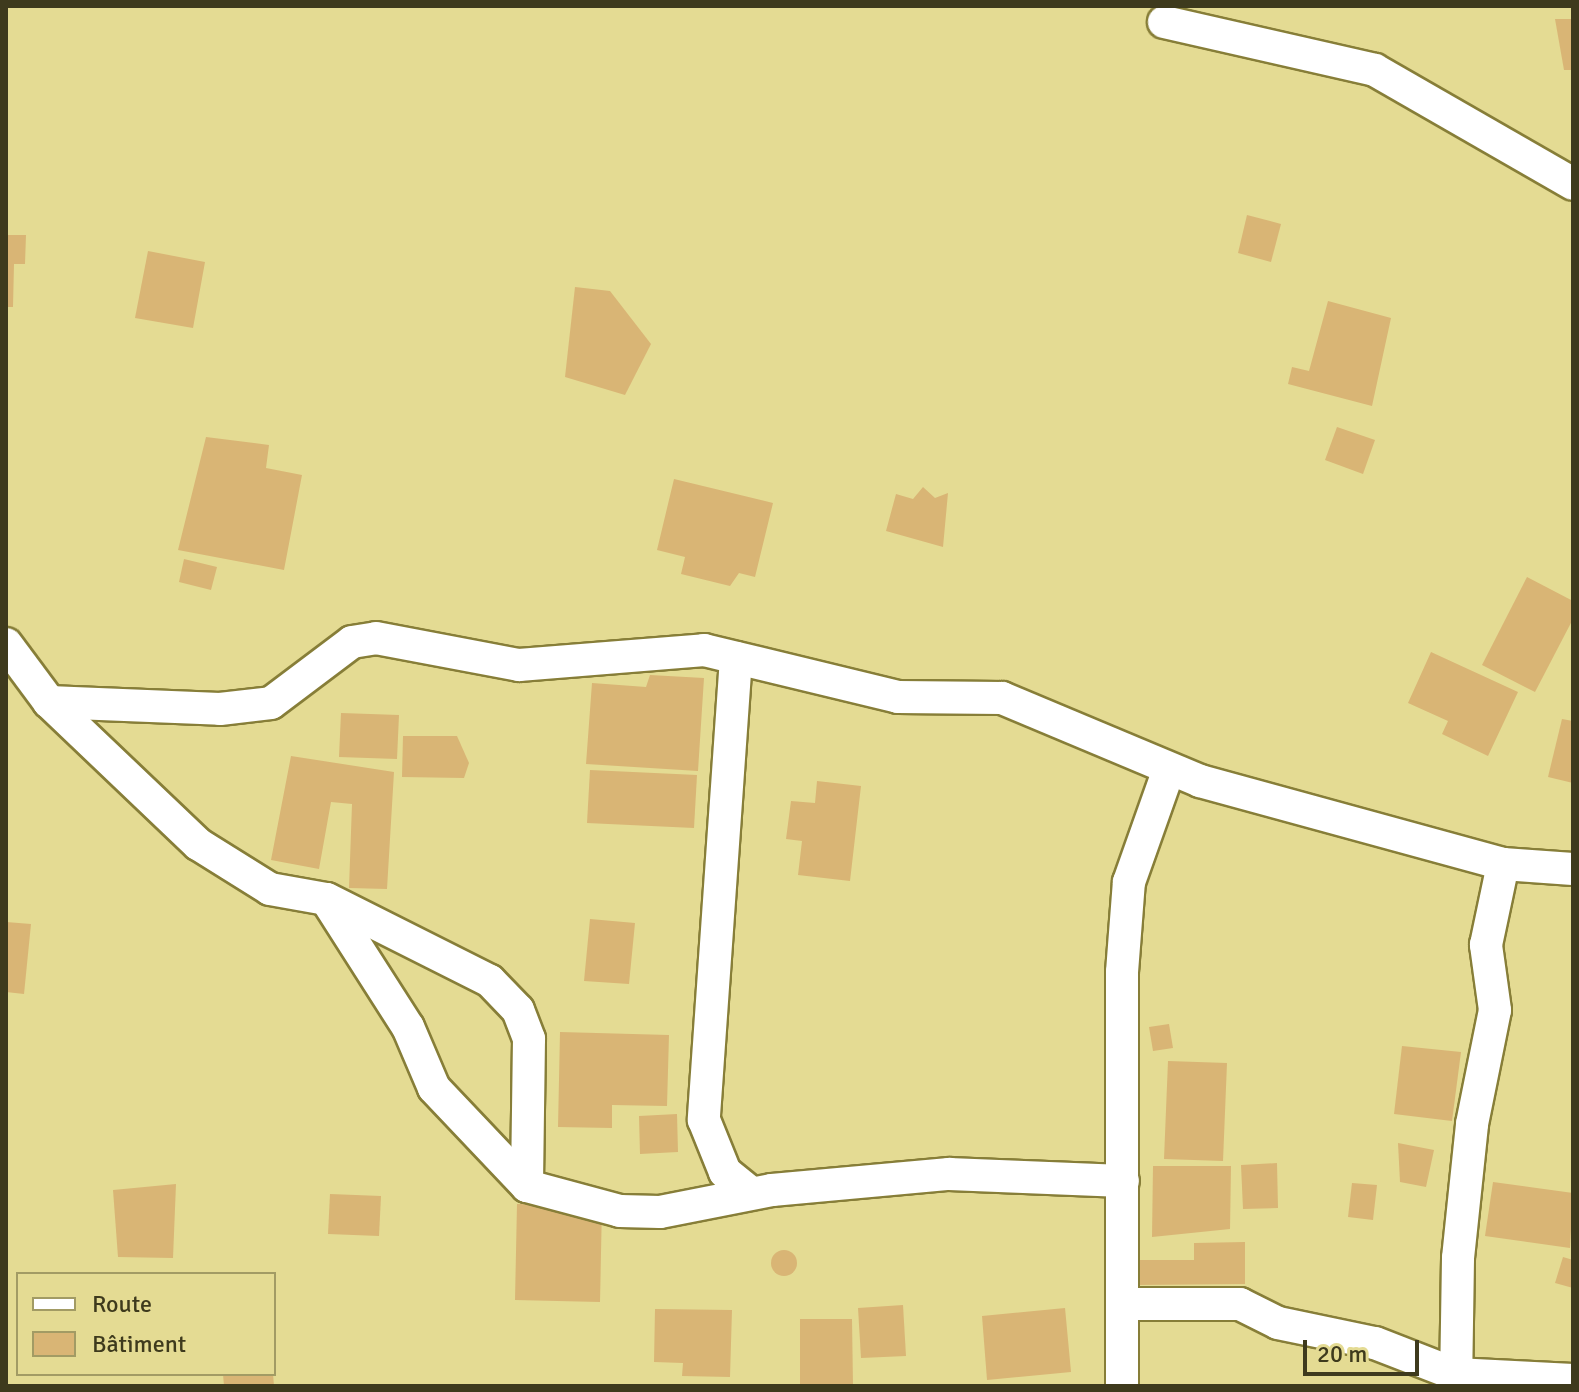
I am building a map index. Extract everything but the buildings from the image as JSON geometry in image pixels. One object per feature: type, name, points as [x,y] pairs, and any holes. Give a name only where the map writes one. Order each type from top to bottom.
[{"type":"street","points":[[1164,22],[1375,70],[1573,184]]},
{"type":"street","points":[[49,702],[220,709],[271,703],[352,642],[376,638],[519,665],[704,650],[898,697],[1002,698],[1169,769],[1503,864],[1573,869]]},
{"type":"street","points":[[6,644],[49,702],[198,844],[270,889],[326,899],[490,981],[518,1010],[529,1039],[527,1186]]},
{"type":"street","points":[[736,658],[704,1120],[725,1172],[751,1193]]},
{"type":"street","points":[[1122,1386],[1129,882],[1169,769]]},
{"type":"street","points":[[1455,1380],[1472,1124],[1495,1010],[1486,945],[1503,864]]},
{"type":"street","points":[[326,899],[408,1027],[434,1088],[527,1186],[620,1211],[660,1212],[751,1193],[949,1174],[1123,1181]]},
{"type":"street","points":[[1122,1304],[1240,1304],[1278,1323],[1375,1343],[1455,1380],[1573,1380]]}]
